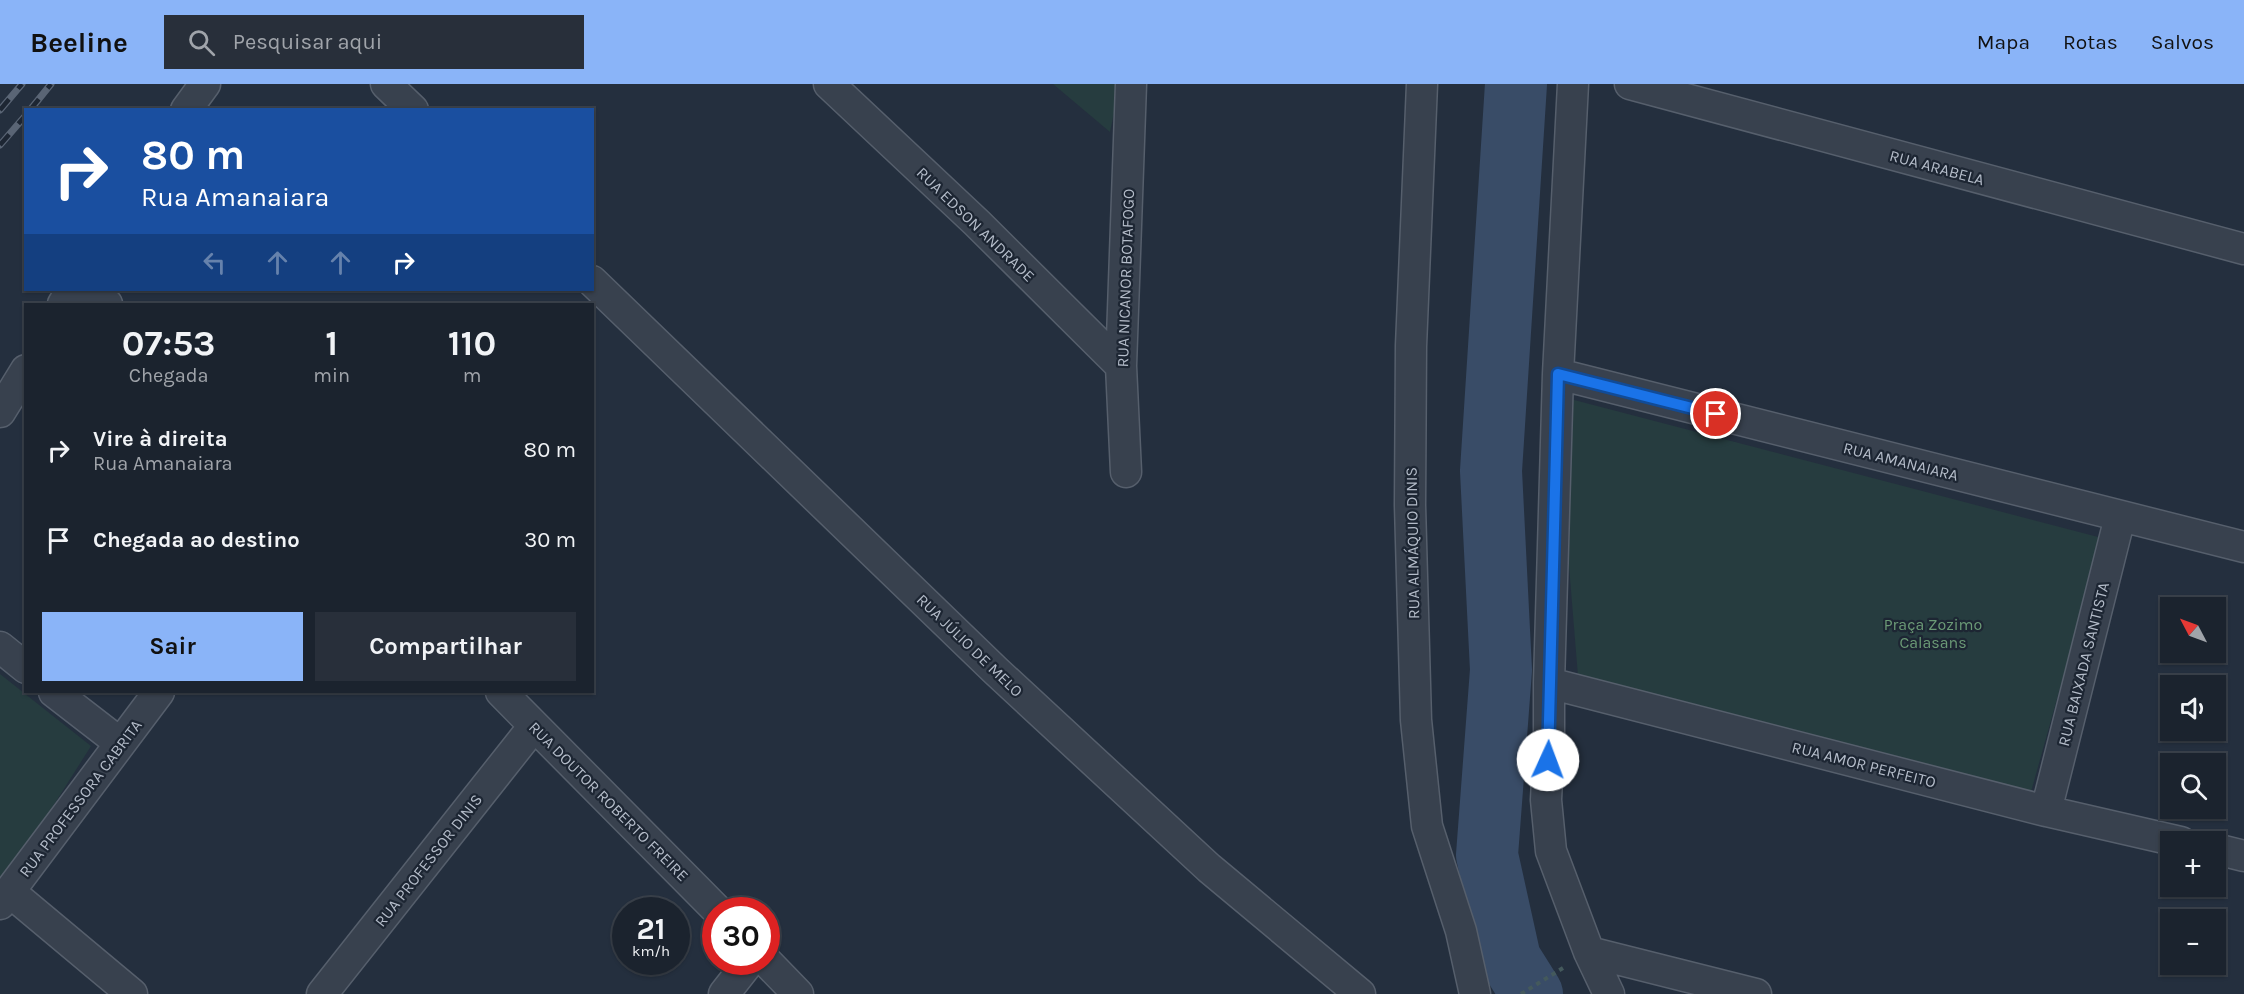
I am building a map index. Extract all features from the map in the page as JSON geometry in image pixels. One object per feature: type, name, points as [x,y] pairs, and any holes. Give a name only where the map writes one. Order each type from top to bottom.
[{"type":"street","points":[[187,108],[205,84]]},
{"type":"street","points":[[386,84],[411,108]]},
{"type":"street","name":"RUA EDSON ANDRADE","points":[[829,84],[977,223],[1121,366]]},
{"type":"street","name":"RUA NICANOR BOTAFOGO","points":[[1126,472],[1121,366],[1131,84]]},
{"type":"street","name":"RUA ALMÁQUIO DINIS","points":[[1422,84],[1411,346],[1410,506],[1416,720],[1427,826],[1461,931],[1475,994]]},
{"type":"street","points":[[1573,84],[1558,374],[1549,683],[1550,739],[1546,800],[1551,851],[1589,952],[1609,994]]},
{"type":"street","name":"RUA ARABELA","points":[[1630,84],[2244,249]]},
{"type":"street","name":"RUA JÚLIO DE MELO","points":[[594,283],[996,671],[1209,868],[1360,994]]},
{"type":"street","points":[[92,291],[106,303]]},
{"type":"street","points":[[0,412],[24,373]]},
{"type":"street","name":"RUA AMANAIARA","points":[[1558,374],[2244,547]]},
{"type":"street","name":"RUA BAIXADA SANTISTA","points":[[2046,811],[2120,517]]},
{"type":"street","points":[[0,647],[24,666]]},
{"type":"street","name":"RUA AMOR PERFEITO","points":[[1549,683],[2046,811],[2160,837]]},
{"type":"street","points":[[55,693],[120,743]]},
{"type":"street","name":"RUA PROFESSORA CABRITA","points":[[5,898],[158,693]]},
{"type":"street","name":"RUA DOUTOR ROBERTO FREIRE","points":[[502,693],[704,897]]},
{"type":"street","name":"RUA PROFESSOR DINIS","points":[[322,994],[534,726]]},
{"type":"street","points":[[2226,852],[2244,856]]},
{"type":"street","points":[[5,898],[132,994]]},
{"type":"street","points":[[1589,952],[1756,994]]},
{"type":"street","points":[[724,994],[739,975]]},
{"type":"street","points":[[780,975],[798,994]]},
{"type":"path","points":[[1521,994],[1589,952]]},
{"type":"green space","points":[[1053,84],[1120,84],[1110,132]]},
{"type":"green space","name":"Praça Zozimo Calasans","points":[[1555,395],[2102,538],[2029,799],[1578,676]]},
{"type":"green space","points":[[0,674],[91,746],[0,890]]},
{"type":"waterway","points":[[1516,84],[1491,471],[1501,670],[1487,855],[1510,959],[1532,994]]},
{"type":"railway","points":[[0,110],[22,84]]},
{"type":"railway","points":[[32,108],[51,84]]},
{"type":"railway","points":[[0,145],[24,117]]},
{"type":"route","points":[[1548,760],[1558,374],[1716,414]]}]
